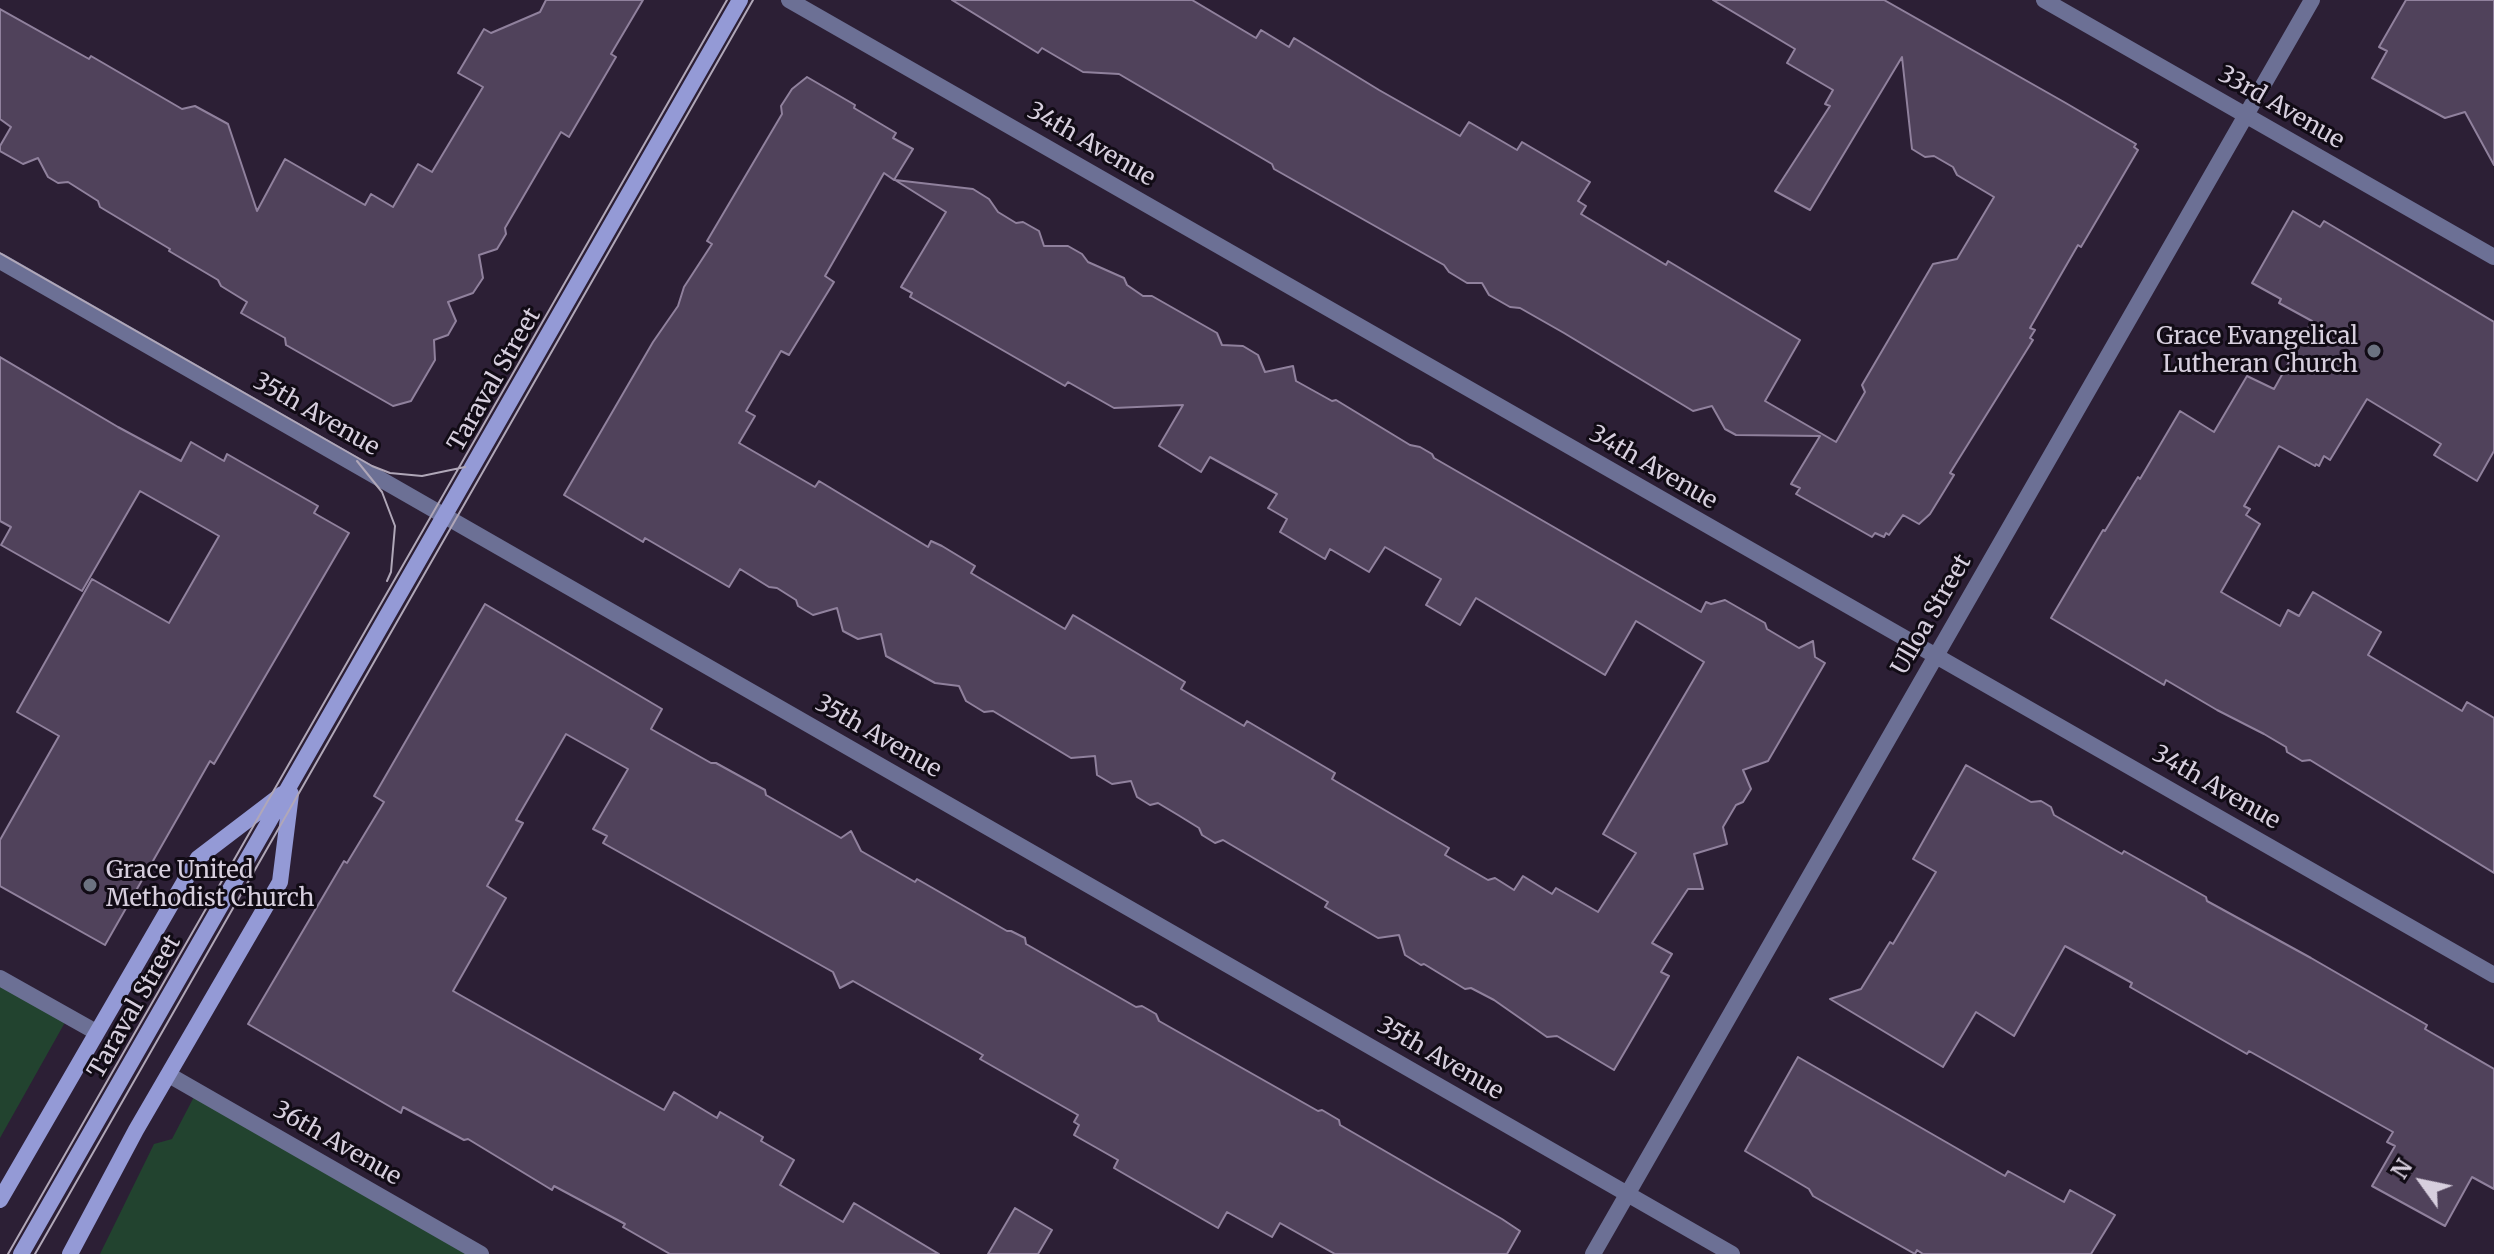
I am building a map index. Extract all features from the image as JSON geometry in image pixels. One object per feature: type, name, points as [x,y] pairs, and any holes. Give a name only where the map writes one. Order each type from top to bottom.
[{"type":"street","name":"Taraval Street","points":[[21,1254],[740,0]]},
{"type":"street","name":"34th Avenue","points":[[789,0],[2494,975]]},
{"type":"street","name":"33rd Avenue","points":[[2044,0],[2494,257]]},
{"type":"street","name":"Ulloa Street","points":[[1593,1254],[2312,0]]},
{"type":"street","name":"35th Avenue","points":[[0,261],[1732,1254]]},
{"type":"street","name":"Taraval Street","points":[[0,1200],[198,858],[292,785]]},
{"type":"street","name":"Taraval Street","points":[[70,1254],[136,1130],[280,882],[292,785]]},
{"type":"street","points":[[0,978],[96,1032]]},
{"type":"street","name":"36th Avenue","points":[[169,1075],[481,1254]]},
{"type":"green space","points":[[0,978],[68,1017],[0,1138]]},
{"type":"green space","points":[[197,1091],[482,1254],[100,1254],[154,1144],[172,1139]]},
{"type":"building","points":[[546,0],[643,0],[611,54],[616,57],[569,137],[561,132],[505,228],[506,234],[497,249],[479,255],[483,278],[473,293],[448,302],[456,321],[448,335],[434,340],[435,360],[411,401],[393,406],[286,345],[285,338],[241,313],[247,302],[221,286],[218,280],[100,207],[98,201],[68,182],[58,183],[48,177],[38,158],[23,164],[0,151],[11,127],[0,119],[0,9],[89,59],[91,56],[182,109],[195,106],[228,124],[257,211],[285,159],[365,205],[371,194],[393,207],[418,164],[432,172],[483,87],[458,73],[484,29],[491,33],[540,12]]},
{"type":"building","points":[[952,0],[1192,0],[1256,38],[1261,30],[1289,47],[1294,38],[1460,136],[1469,122],[1517,150],[1522,142],[1590,182],[1578,201],[1586,206],[1581,214],[1666,265],[1668,261],[1800,340],[1765,401],[1836,442],[1865,392],[1862,385],[1933,264],[1957,259],[1994,197],[1957,175],[1953,167],[1934,156],[1925,157],[1912,149],[1902,57],[1810,210],[1775,191],[1830,106],[1825,104],[1833,90],[1787,63],[1795,49],[1713,0],[1884,0],[2136,144],[2134,147],[2138,150],[2030,328],[2035,330],[2030,338],[2033,340],[1950,473],[1954,475],[1930,514],[1919,524],[1903,515],[1889,535],[1886,533],[1884,537],[1875,533],[1872,537],[1796,494],[1800,488],[1791,484],[1820,436],[1736,435],[1725,429],[1712,406],[1693,411],[1564,333],[1520,308],[1510,307],[1489,295],[1482,283],[1467,283],[1449,272],[1444,265],[1274,169],[1272,164],[1119,74],[1083,72],[1042,48],[1038,53]]},
{"type":"building","points":[[2406,0],[2494,0],[2494,165],[2465,112],[2445,118],[2372,78],[2387,51],[2379,47]]},
{"type":"building","points":[[807,77],[855,105],[854,108],[896,133],[893,138],[913,149],[894,180],[884,173],[825,276],[834,282],[789,355],[781,351],[746,411],[755,416],[739,443],[815,487],[819,481],[928,547],[931,541],[942,546],[975,566],[971,573],[1065,629],[1073,615],[1185,682],[1181,689],[1244,726],[1247,721],[1335,773],[1332,779],[1449,848],[1445,855],[1488,880],[1495,878],[1514,890],[1523,876],[1552,894],[1556,888],[1598,912],[1636,853],[1603,834],[1704,662],[1636,621],[1605,675],[1476,598],[1460,625],[1426,605],[1441,579],[1385,547],[1369,572],[1330,549],[1325,559],[1280,532],[1287,519],[1268,508],[1277,494],[1210,457],[1201,472],[1159,446],[1183,405],[1114,408],[1068,382],[1065,386],[910,297],[912,293],[901,287],[946,212],[895,180],[973,189],[989,199],[998,212],[1016,223],[1023,222],[1039,231],[1044,246],[1068,246],[1082,254],[1088,262],[1124,278],[1127,285],[1143,296],[1152,296],[1217,333],[1222,345],[1243,346],[1258,355],[1265,372],[1293,366],[1296,381],[1332,401],[1336,400],[1410,445],[1420,447],[1701,612],[1706,602],[1711,604],[1725,600],[1765,623],[1767,629],[1799,648],[1813,641],[1815,657],[1825,663],[1768,761],[1743,770],[1751,789],[1743,802],[1736,805],[1723,827],[1727,844],[1694,854],[1703,889],[1688,889],[1652,943],[1672,954],[1661,972],[1669,976],[1614,1070],[1557,1036],[1547,1037],[1494,1000],[1471,988],[1465,989],[1405,955],[1399,935],[1378,938],[1325,907],[1328,902],[1223,840],[1215,843],[1202,835],[1199,828],[1158,803],[1150,805],[1137,797],[1131,781],[1112,784],[1097,775],[1095,756],[1071,758],[993,711],[984,712],[966,701],[959,686],[935,683],[886,656],[881,634],[858,639],[843,631],[837,608],[813,615],[777,588],[769,587],[740,569],[729,587],[645,538],[643,542],[564,495],[653,342],[678,306],[684,287],[712,244],[707,241],[782,114],[781,106],[792,89]]},
{"type":"building","points":[[2293,211],[2320,227],[2324,221],[2494,322],[2494,451],[2477,481],[2434,455],[2441,444],[2367,399],[2330,460],[2324,456],[2319,466],[2279,446],[2244,506],[2250,509],[2246,515],[2260,524],[2221,592],[2280,626],[2288,610],[2299,616],[2313,592],[2381,632],[2368,655],[2462,711],[2467,702],[2494,718],[2494,873],[2310,760],[2302,761],[2264,734],[2166,680],[2164,685],[2051,618],[2103,530],[2138,477],[2140,479],[2180,411],[2214,432],[2247,376],[2274,389],[2312,321],[2279,303],[2281,299],[2252,283]]},
{"type":"building","points":[[0,357],[181,461],[191,442],[224,461],[227,454],[318,506],[314,513],[349,533],[214,764],[210,761],[105,945],[0,886],[0,840],[59,736],[17,712],[92,579],[169,623],[219,536],[140,491],[82,591],[1,545],[11,527],[0,521]]},
{"type":"building","points":[[485,604],[662,709],[651,729],[765,790],[766,795],[841,838],[851,831],[861,851],[1025,938],[1026,944],[1136,1007],[1142,1006],[1156,1014],[1159,1021],[1318,1111],[1322,1110],[1339,1120],[1340,1125],[1502,1219],[1520,1231],[1507,1254],[1335,1254],[1280,1223],[1272,1237],[1227,1212],[1218,1228],[1114,1168],[1118,1160],[1074,1135],[1079,1125],[1074,1122],[1078,1115],[980,1059],[983,1055],[853,981],[840,988],[833,972],[603,843],[607,836],[593,829],[628,769],[566,734],[516,820],[523,823],[487,886],[506,898],[453,991],[664,1110],[674,1092],[717,1118],[720,1112],[763,1137],[761,1141],[794,1160],[780,1185],[843,1222],[854,1203],[939,1254],[670,1254],[623,1227],[625,1224],[554,1186],[552,1190],[468,1139],[464,1140],[403,1107],[401,1113],[248,1024],[344,861],[347,863],[384,802],[374,796]]},
{"type":"building","points":[[1966,765],[2031,802],[2041,801],[2051,807],[2054,815],[2206,897],[2207,901],[2427,1025],[2425,1029],[2494,1069],[2494,1189],[2472,1177],[2445,1226],[2372,1186],[2395,1146],[2387,1142],[2393,1132],[2249,1051],[2247,1054],[2065,946],[2014,1036],[1976,1012],[1943,1067],[1830,999],[1861,989],[1890,942],[1893,944],[1936,872],[1913,859]]},
{"type":"building","points":[[1798,1057],[2005,1176],[2008,1171],[2064,1202],[2070,1190],[2115,1215],[2091,1254],[1923,1254],[1917,1250],[1915,1254],[1813,1196],[1809,1189],[1745,1151]]},
{"type":"building","points":[[1015,1208],[1052,1230],[1038,1254],[988,1254]]},
{"type":"tram line","points":[[8,1254],[727,0]]},
{"type":"tram line","points":[[35,1254],[753,0]]},
{"type":"tram line","points":[[0,253],[372,466],[390,473],[422,476],[465,467]]},
{"type":"tram line","points":[[357,461],[382,492],[395,526],[391,572],[387,581]]},
{"type":"place","name":"Grace Evangelical Lutheran Church","points":[[2374,351]]},
{"type":"place","name":"Grace United Methodist Church","points":[[90,885]]}]
